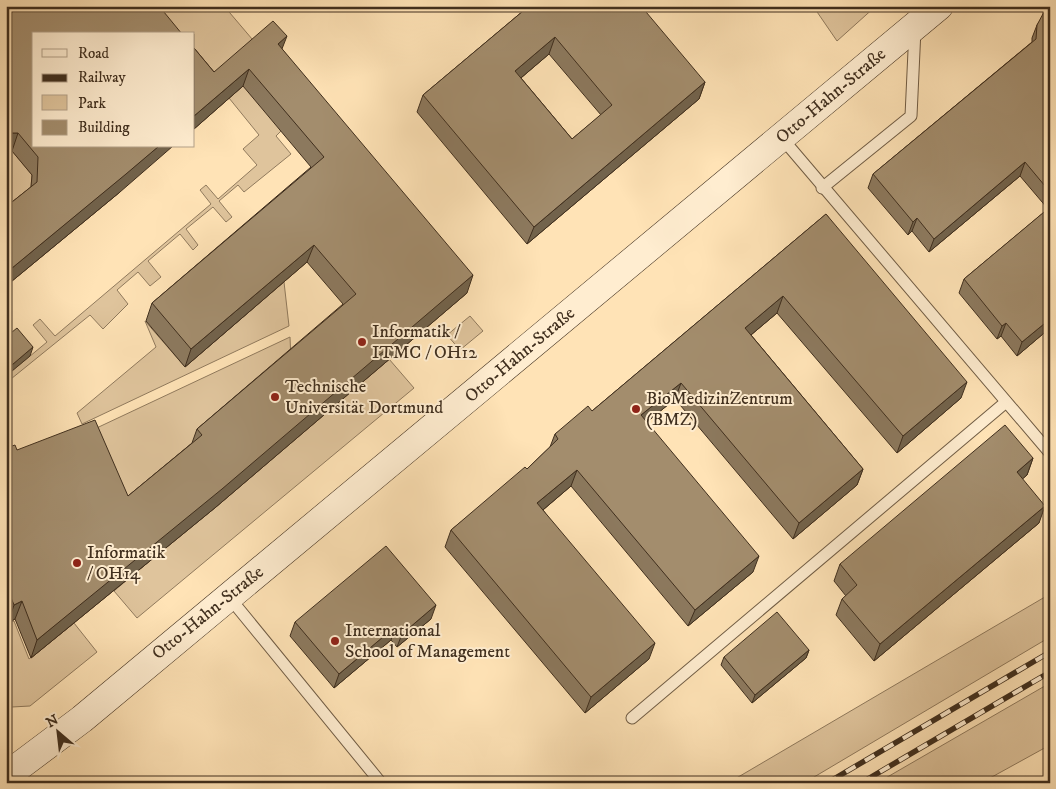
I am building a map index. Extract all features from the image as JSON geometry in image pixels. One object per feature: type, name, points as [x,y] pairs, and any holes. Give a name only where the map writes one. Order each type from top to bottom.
[{"type":"street","name":"Otto-Hahn-Straße","points":[[6,776],[82,719],[939,6]]},
{"type":"lane","points":[[822,188],[910,116],[915,26]]},
{"type":"lane","points":[[781,137],[822,188],[1050,453]]},
{"type":"lane","points":[[632,718],[1006,402]]},
{"type":"lane","points":[[229,597],[380,783]]},
{"type":"green space","points":[[138,6],[224,6],[258,46],[281,131],[276,136],[291,154],[244,192],[238,185],[219,201],[232,217],[226,222],[213,207],[186,229],[198,245],[193,250],[180,234],[148,261],[161,277],[150,286],[138,272],[117,290],[128,304],[103,329],[90,315],[6,383],[6,376],[47,342],[33,325],[40,319],[55,336],[211,204],[200,190],[206,185],[218,199],[257,165],[243,149],[259,135],[229,98],[195,75],[195,32],[158,32]]},
{"type":"green space","points":[[813,6],[876,6],[837,41]]},
{"type":"green space","points":[[6,151],[12,151],[32,175],[30,200],[6,219]]},
{"type":"green space","points":[[284,282],[289,326],[82,424],[77,413],[156,347],[145,321],[185,367]]},
{"type":"green space","points":[[470,316],[483,331],[460,350],[447,335]]},
{"type":"green space","points":[[290,337],[291,361],[122,514],[86,433]]},
{"type":"green space","points":[[389,359],[414,388],[137,618],[114,591]]},
{"type":"green space","points":[[1050,594],[1050,637],[804,783],[728,783]]},
{"type":"green space","points":[[14,621],[29,659],[74,623],[97,652],[30,706],[12,707],[6,700],[6,624]]},
{"type":"green space","points":[[1050,683],[1050,745],[981,783],[877,783]]},
{"type":"building","points":[[6,6],[159,6],[180,32],[32,32],[32,148],[157,148],[6,273],[6,201],[12,202],[37,182],[38,157],[18,133],[6,133]]},
{"type":"building","points":[[529,6],[641,6],[705,82],[534,227],[423,95]],"holes":[[[555,37],[612,105],[572,139],[515,71]]]},
{"type":"building","points":[[1050,8],[1050,192],[1025,162],[934,239],[917,218],[913,222],[873,174],[1036,39],[1037,25],[1044,12]]},
{"type":"building","points":[[273,21],[287,36],[278,44],[473,275],[222,489],[37,640],[22,601],[14,605],[6,585],[6,448],[15,445],[17,450],[95,420],[128,496],[202,435],[197,429],[356,294],[314,245],[191,349],[152,303],[324,157],[249,69],[195,115],[195,49],[214,72]]},
{"type":"building","points":[[1050,207],[1050,319],[1022,342],[1006,323],[1002,326],[964,279]]},
{"type":"building","points":[[826,214],[967,382],[903,436],[783,296],[745,328],[863,469],[799,523],[681,383],[641,415],[759,556],[695,610],[577,470],[537,503],[655,643],[591,697],[451,530],[525,467],[527,469],[558,439],[555,434],[588,406],[592,411]]},
{"type":"building","points":[[17,328],[33,347],[6,370],[6,337]]},
{"type":"building","points":[[1005,425],[1033,458],[1017,472],[1045,506],[880,644],[842,599],[857,585],[840,564]]},
{"type":"building","points":[[386,546],[436,605],[402,634],[396,626],[339,674],[295,622]]},
{"type":"building","points":[[777,612],[809,650],[755,695],[724,657]]},
{"type":"railway","points":[[827,783],[1050,652]]},
{"type":"railway","points":[[861,783],[1050,672]]},
{"type":"place","name":"Informatik / ITMC / OH12","points":[[362,342]]},
{"type":"place","name":"Technische Universität Dortmund","points":[[275,397]]},
{"type":"place","name":"BioMedizinZentrum (BMZ)","points":[[636,409]]},
{"type":"place","name":"Informatik / OH14","points":[[77,563]]},
{"type":"place","name":"International School of Management","points":[[335,641]]}]
